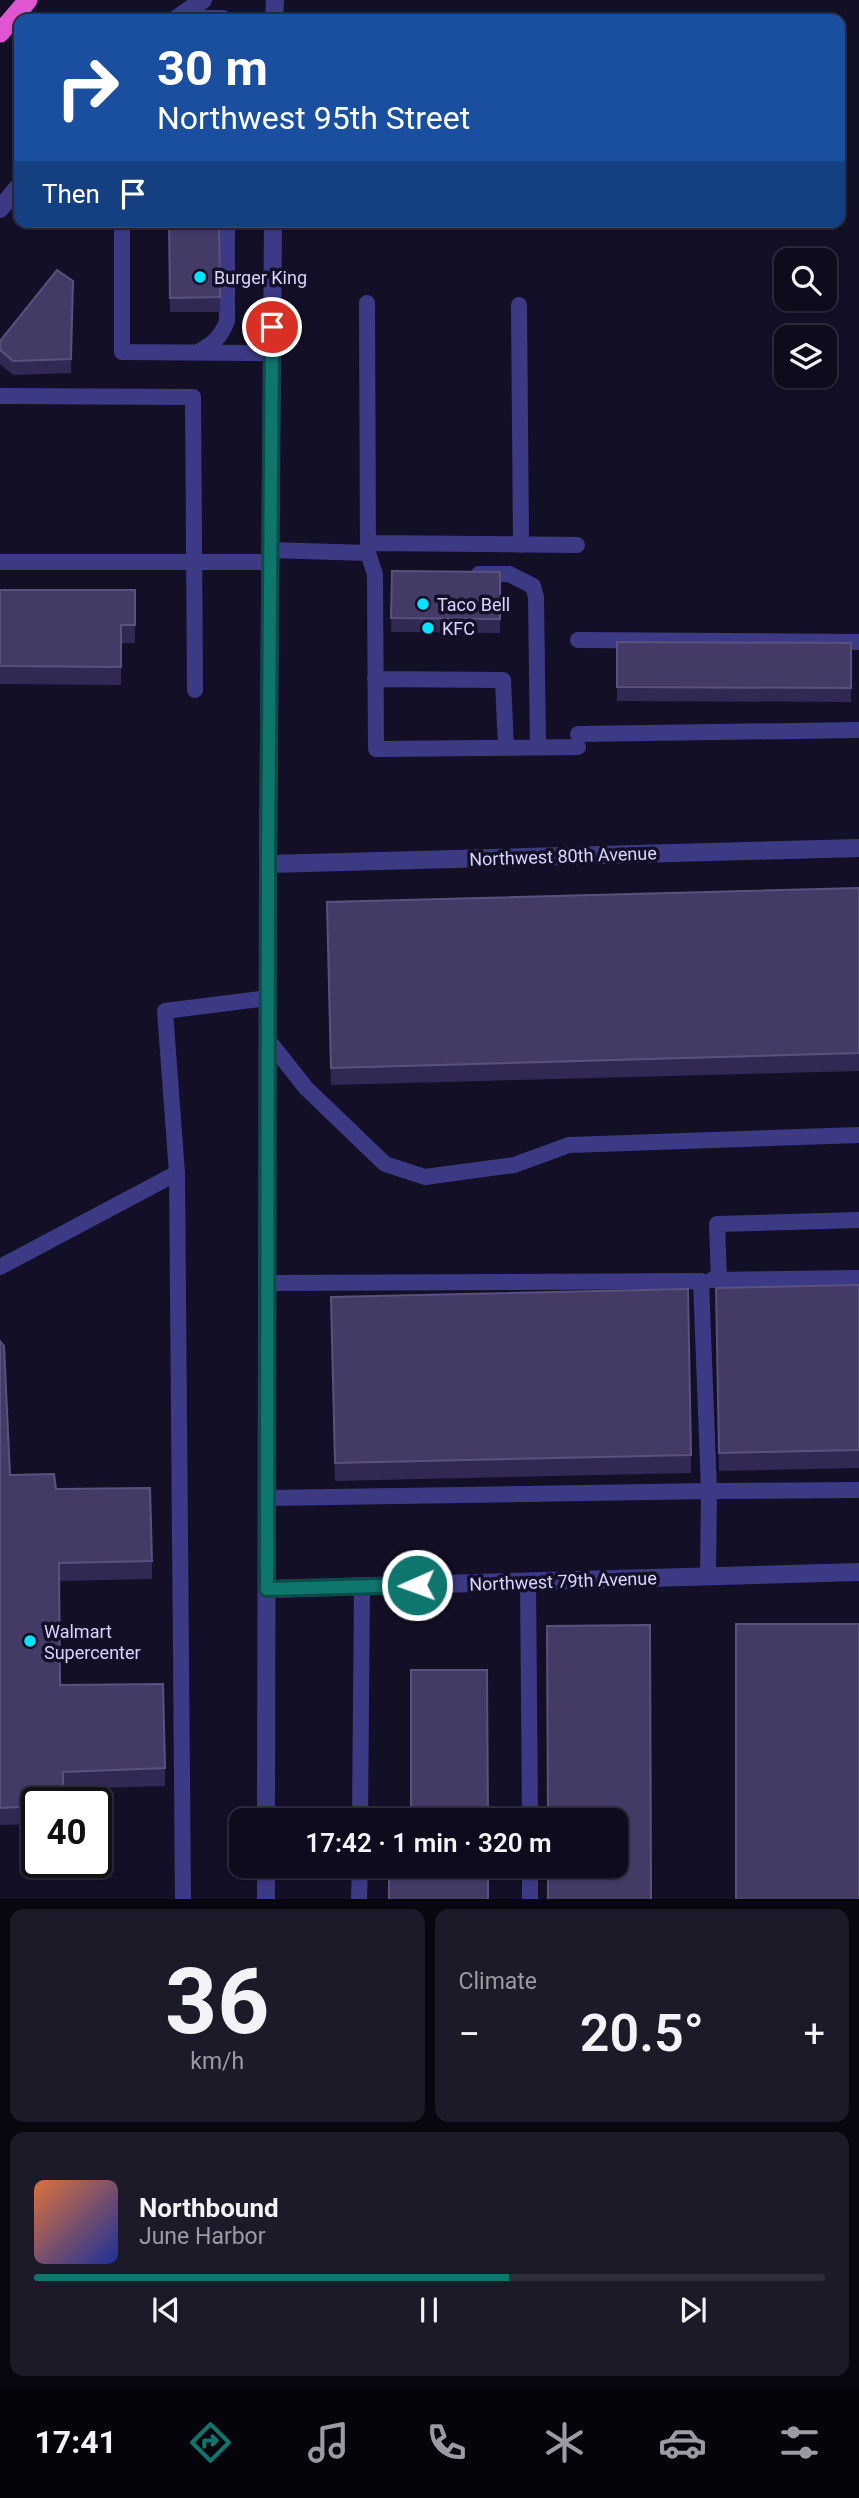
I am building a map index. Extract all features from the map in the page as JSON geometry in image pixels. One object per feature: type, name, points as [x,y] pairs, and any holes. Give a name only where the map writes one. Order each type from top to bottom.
[{"type":"highway","points":[[16,14],[27,0]]},
{"type":"highway","points":[[0,33],[14,16]]},
{"type":"street","points":[[183,14],[203,0]]},
{"type":"street","points":[[0,209],[14,192]]},
{"type":"street","points":[[266,1808],[272,228]]},
{"type":"street","name":"Northwest 80th Avenue","points":[[268,864],[859,848]]},
{"type":"street","name":"Northwest 79th Avenue","points":[[267,1589],[859,1572]]},
{"type":"street","points":[[266,1878],[266,1899]]},
{"type":"lane","points":[[121,228],[122,352],[272,353]]},
{"type":"lane","points":[[198,352],[211,345],[222,334],[227,321],[228,228]]},
{"type":"lane","points":[[367,303],[368,548],[382,575],[375,679],[376,749],[538,747],[578,741],[859,730]]},
{"type":"lane","points":[[519,306],[521,545]]},
{"type":"lane","points":[[0,396],[193,397],[195,690]]},
{"type":"lane","points":[[0,562],[194,562],[368,548],[577,545]]},
{"type":"lane","points":[[469,575],[509,575],[533,586],[536,597],[538,747]]},
{"type":"lane","points":[[578,640],[859,642]]},
{"type":"lane","points":[[375,679],[503,680],[506,748]]},
{"type":"lane","points":[[183,1899],[177,1173],[165,1011],[268,998]]},
{"type":"lane","points":[[268,1040],[306,1088],[384,1164],[425,1177],[514,1165],[569,1145],[859,1135]]},
{"type":"lane","points":[[0,1267],[177,1173]]},
{"type":"lane","points":[[719,1280],[717,1224],[859,1220]]},
{"type":"lane","points":[[267,1283],[859,1278]]},
{"type":"lane","points":[[701,1281],[709,1491],[708,1576]]},
{"type":"lane","points":[[267,1498],[859,1490]]},
{"type":"lane","points":[[528,1582],[530,1808]]},
{"type":"lane","points":[[360,1808],[362,1587]]},
{"type":"lane","points":[[359,1899],[360,1878]]},
{"type":"lane","points":[[530,1878],[530,1899]]},
{"type":"building","points":[[169,228],[219,228],[220,297],[170,298]]},
{"type":"building","points":[[57,270],[73,281],[71,359],[13,361],[0,350],[0,341]]},
{"type":"building","points":[[392,571],[500,572],[500,619],[391,618]]},
{"type":"building","points":[[0,590],[135,590],[135,625],[121,625],[121,667],[0,666]]},
{"type":"building","points":[[617,642],[851,643],[851,688],[617,687]]},
{"type":"building","points":[[859,888],[859,1053],[331,1068],[327,902]]},
{"type":"building","points":[[859,1285],[859,1450],[719,1453],[716,1288]]},
{"type":"building","points":[[688,1289],[691,1455],[335,1463],[331,1297]]},
{"type":"building","name":"Walmart Supercenter","points":[[0,1341],[4,1346],[10,1475],[54,1474],[56,1489],[150,1488],[152,1561],[59,1563],[60,1685],[163,1684],[165,1768],[63,1772],[63,1787],[21,1787],[21,1807],[0,1808]]},
{"type":"building","points":[[736,1624],[859,1624],[859,1899],[736,1899]]},
{"type":"building","points":[[650,1625],[651,1899],[548,1899],[548,1878],[628,1878],[628,1808],[548,1808],[547,1626]]},
{"type":"building","points":[[411,1670],[487,1670],[488,1808],[411,1808]]},
{"type":"building","points":[[389,1878],[488,1878],[488,1899],[389,1899]]},
{"type":"place","name":"Burger King","points":[[200,277]]},
{"type":"place","name":"Taco Bell","points":[[423,604]]},
{"type":"place","name":"KFC","points":[[428,628]]},
{"type":"place","name":"Walmart Supercenter","points":[[30,1641]]},
{"type":"route","points":[[272,327],[267,1589],[417,1585]]}]
